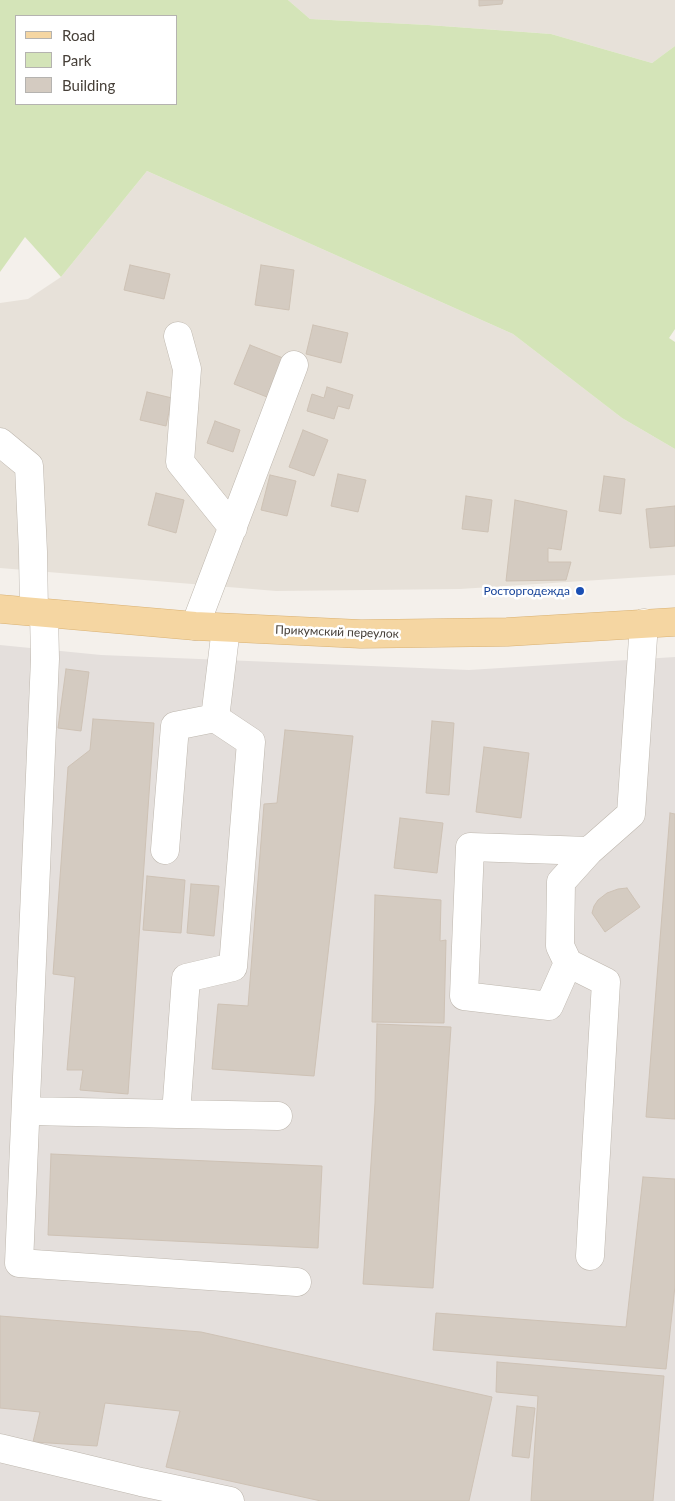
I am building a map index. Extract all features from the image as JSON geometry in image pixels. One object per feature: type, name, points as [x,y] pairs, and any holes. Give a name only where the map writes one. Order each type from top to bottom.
[{"type":"main road","name":"Прикумский переулок","points":[[0,609],[195,626],[361,634],[507,632],[675,622]]},
{"type":"lane","points":[[178,336],[187,369],[180,462],[233,528]]},
{"type":"lane","points":[[195,626],[294,365]]},
{"type":"lane","points":[[0,442],[29,466],[33,552],[45,659],[19,1263],[297,1282]]},
{"type":"lane","points":[[590,1256],[606,982],[568,963],[560,946],[561,882],[589,851],[631,814],[644,623]]},
{"type":"lane","points":[[215,718],[226,628]]},
{"type":"lane","points":[[164,850],[175,726],[215,718],[251,742],[234,967],[186,978],[176,1114]]},
{"type":"lane","points":[[568,963],[549,1006],[464,996],[470,847],[589,851]]},
{"type":"lane","points":[[27,1111],[278,1116]]},
{"type":"lane","points":[[0,1448],[138,1491],[230,1501]]},
{"type":"shaded area","points":[[288,0],[675,0],[675,46],[652,63],[551,34],[310,19]]},
{"type":"shaded area","points":[[147,171],[513,334],[622,418],[675,449],[675,575],[460,589],[276,591],[0,568],[0,303],[28,299],[61,277]]},
{"type":"shaded area","points":[[0,645],[101,655],[469,670],[675,657],[675,1501],[0,1501]]},
{"type":"green space","points":[[0,0],[288,0],[310,19],[551,34],[652,63],[675,46],[675,329],[669,338],[675,342],[675,449],[622,418],[513,334],[147,171],[61,277],[25,237],[0,272]]},
{"type":"building","points":[[479,0],[503,0],[502,4],[479,6]]},
{"type":"building","points":[[130,265],[170,274],[164,299],[124,290]]},
{"type":"building","points":[[261,265],[294,270],[289,310],[255,305]]},
{"type":"building","points":[[313,325],[348,333],[341,363],[306,354]]},
{"type":"building","points":[[250,345],[283,358],[267,397],[234,384]]},
{"type":"building","points":[[327,387],[353,395],[349,409],[338,406],[334,419],[307,411],[312,394],[324,398]]},
{"type":"building","points":[[147,392],[172,398],[166,426],[140,420]]},
{"type":"building","points":[[215,421],[240,430],[233,452],[207,443]]},
{"type":"building","points":[[303,430],[328,440],[314,476],[289,467]]},
{"type":"building","points":[[338,474],[366,480],[358,512],[331,506]]},
{"type":"building","points":[[270,475],[296,481],[287,516],[261,510]]},
{"type":"building","points":[[604,476],[625,479],[621,514],[599,511]]},
{"type":"building","points":[[156,493],[184,500],[176,533],[148,525]]},
{"type":"building","points":[[466,496],[492,500],[488,532],[462,529]]},
{"type":"building","points":[[515,500],[567,511],[561,550],[548,548],[548,562],[571,562],[566,580],[506,581]]},
{"type":"building","points":[[675,506],[675,546],[650,548],[646,509]]},
{"type":"building","points":[[66,669],[89,672],[81,731],[58,728]]},
{"type":"building","points":[[93,719],[154,723],[128,1094],[80,1090],[83,1070],[67,1070],[75,977],[53,974],[68,767],[90,750]]},
{"type":"building","points":[[432,721],[454,723],[449,795],[426,793]]},
{"type":"building","points":[[285,730],[353,736],[314,1076],[212,1069],[218,1004],[248,1006],[264,804],[277,803]]},
{"type":"building","points":[[484,747],[529,753],[521,818],[476,812]]},
{"type":"building","points":[[670,813],[675,814],[675,1119],[646,1117]]},
{"type":"building","points":[[400,818],[443,823],[437,873],[394,868]]},
{"type":"building","points":[[147,876],[185,880],[181,933],[143,930]]},
{"type":"building","points":[[191,884],[219,886],[214,936],[187,933]]},
{"type":"building","points":[[627,888],[640,907],[605,932],[592,913],[594,906],[607,893]]},
{"type":"building","points":[[375,895],[441,900],[440,941],[446,940],[444,1023],[372,1022]]},
{"type":"building","points":[[377,1024],[451,1027],[433,1288],[363,1284],[375,1103]]},
{"type":"building","points":[[51,1154],[322,1166],[318,1248],[48,1235]]},
{"type":"building","points":[[643,1177],[675,1179],[675,1286],[666,1369],[433,1350],[436,1313],[626,1327]]},
{"type":"building","points":[[0,1316],[201,1332],[492,1397],[469,1501],[321,1501],[166,1467],[180,1411],[105,1403],[97,1446],[33,1442],[40,1412],[0,1408]]},
{"type":"building","points":[[497,1362],[664,1376],[653,1501],[531,1501],[538,1396],[496,1392]]},
{"type":"building","points":[[517,1406],[535,1408],[529,1458],[512,1456]]},
{"type":"place","name":"Росторгодежда","points":[[580,591]]}]
